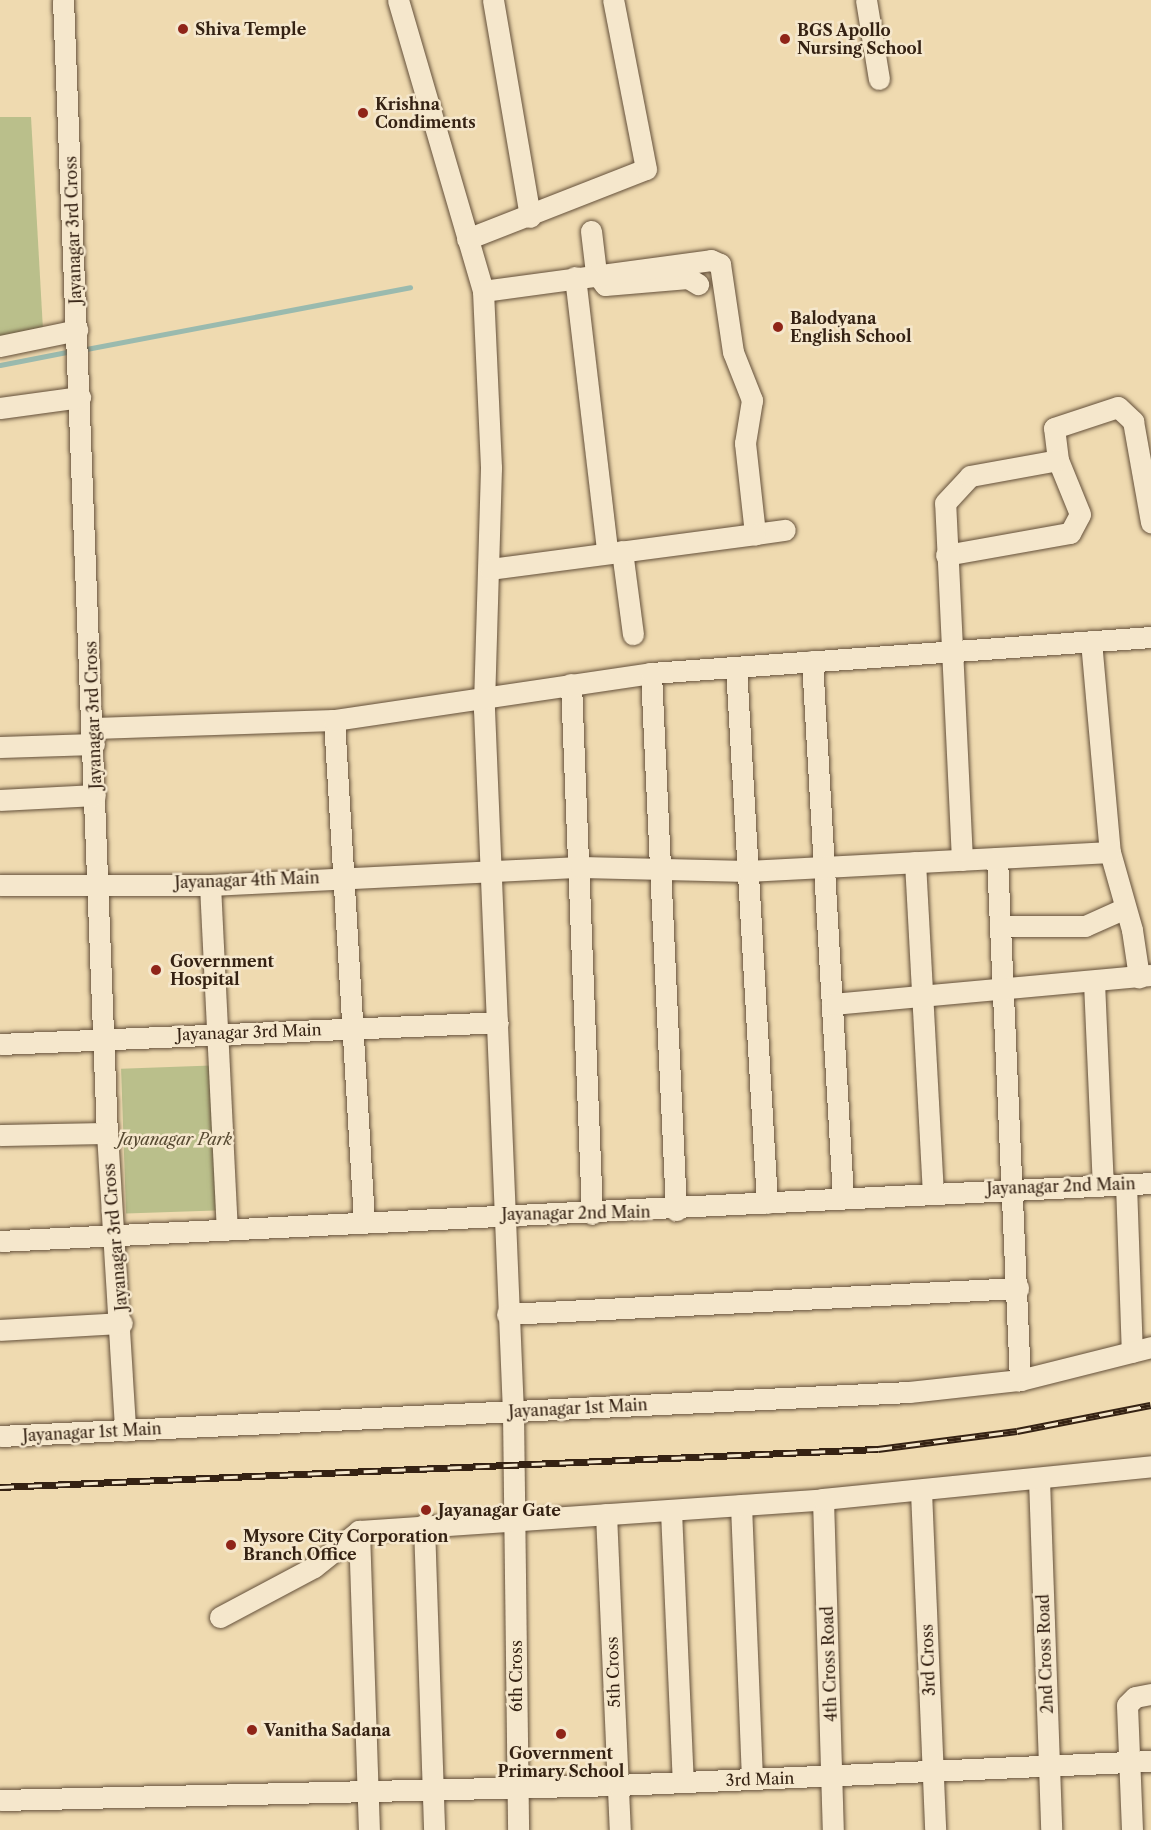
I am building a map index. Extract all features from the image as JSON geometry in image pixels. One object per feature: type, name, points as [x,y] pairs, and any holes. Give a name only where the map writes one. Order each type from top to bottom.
[{"type":"street","name":"Jayanagar 3rd Cross","points":[[63,0],[106,1038],[107,1133],[113,1237],[122,1323],[125,1430]]},
{"type":"street","name":"6th Cross","points":[[398,0],[481,287],[490,569],[488,695],[507,1314],[513,1412],[518,1830]]},
{"type":"street","points":[[493,0],[530,216]]},
{"type":"street","points":[[468,243],[646,170],[613,0]]},
{"type":"street","points":[[866,0],[879,80]]},
{"type":"street","points":[[591,231],[596,273],[613,287],[688,278],[698,284]]},
{"type":"street","points":[[481,287],[711,260],[720,264],[733,352],[752,400],[745,443],[755,534]]},
{"type":"street","points":[[575,277],[614,551],[633,634]]},
{"type":"street","points":[[0,346],[77,330]]},
{"type":"street","points":[[0,408],[79,387]]},
{"type":"street","points":[[945,555],[1070,533],[1080,514],[1058,460],[1052,434],[1063,422],[1118,407],[1126,412],[1151,522]]},
{"type":"street","points":[[962,860],[945,555],[945,504],[956,488],[970,476],[1058,460]]},
{"type":"street","points":[[490,569],[785,530]]},
{"type":"street","points":[[0,747],[94,736],[334,720],[488,695],[651,673],[1151,637]]},
{"type":"street","points":[[832,1004],[923,998],[1145,976],[1132,930],[1123,909],[1110,852],[1091,641]]},
{"type":"street","points":[[813,661],[843,1197]]},
{"type":"street","points":[[736,667],[767,1203]]},
{"type":"street","points":[[651,673],[663,870],[676,1210]]},
{"type":"street","points":[[571,684],[581,867],[592,1214]]},
{"type":"street","points":[[334,720],[342,875],[356,1028],[364,1220]]},
{"type":"street","points":[[0,800],[95,795]]},
{"type":"street","name":"Jayanagar 4th Main","points":[[0,885],[98,881],[210,885],[342,875],[581,867],[748,871],[1110,852]]},
{"type":"street","points":[[997,858],[1018,1288],[1020,1380]]},
{"type":"street","points":[[915,862],[933,1192]]},
{"type":"street","points":[[210,885],[227,1230]]},
{"type":"street","points":[[1000,926],[1085,926],[1123,909]]},
{"type":"street","points":[[1094,982],[1103,1185]]},
{"type":"street","name":"Jayanagar 3rd Main","points":[[0,1044],[498,1022]]},
{"type":"street","points":[[0,1135],[107,1133]]},
{"type":"street","name":"Jayanagar 2nd Main","points":[[0,1241],[113,1237],[364,1220],[676,1210],[843,1197],[1151,1183]]},
{"type":"street","points":[[1126,1184],[1142,1350]]},
{"type":"street","points":[[507,1314],[1018,1288]]},
{"type":"street","points":[[0,1330],[122,1323]]},
{"type":"street","name":"Jayanagar 1st Main","points":[[0,1436],[909,1392],[1020,1380],[1142,1350]]},
{"type":"street","points":[[220,1617],[314,1567],[359,1531],[823,1499],[1151,1467]]},
{"type":"street","name":"2nd Cross Road","points":[[1039,1479],[1051,1830]]},
{"type":"street","name":"3rd Cross","points":[[921,1491],[935,1830]]},
{"type":"street","name":"4th Cross Road","points":[[823,1499],[833,1830]]},
{"type":"street","points":[[741,1505],[752,1779]]},
{"type":"street","points":[[671,1511],[683,1782]]},
{"type":"street","name":"5th Cross","points":[[606,1514],[620,1830]]},
{"type":"street","points":[[424,1525],[434,1830]]},
{"type":"street","points":[[359,1531],[369,1830]]},
{"type":"street","points":[[1132,1830],[1140,1761],[1128,1701],[1151,1694]]},
{"type":"street","name":"3rd Main","points":[[0,1800],[618,1785],[1049,1768],[1140,1761]]},
{"type":"green space","points":[[0,117],[31,117],[43,330],[0,337]]},
{"type":"green space","name":"Jayanagar Park","points":[[225,1065],[230,1210],[126,1214],[121,1069]]},
{"type":"waterway","points":[[81,350],[410,287]]},
{"type":"waterway","points":[[0,365],[72,351]]},
{"type":"railway","points":[[0,1487],[878,1449],[1017,1431],[1151,1405]]},
{"type":"place","name":"Shiva Temple","points":[[183,29]]},
{"type":"place","name":"BGS Apollo Nursing School","points":[[785,39]]},
{"type":"place","name":"Krishna Condiments","points":[[363,113]]},
{"type":"place","name":"Balodyana English School","points":[[778,327]]},
{"type":"place","name":"Government Hospital","points":[[156,970]]},
{"type":"place","name":"Jayanagar Gate","points":[[426,1510]]},
{"type":"place","name":"Mysore City Corporation Branch Office","points":[[231,1545]]},
{"type":"place","name":"Vanitha Sadana","points":[[252,1730]]},
{"type":"place","name":"Government Primary School","points":[[561,1734]]}]
